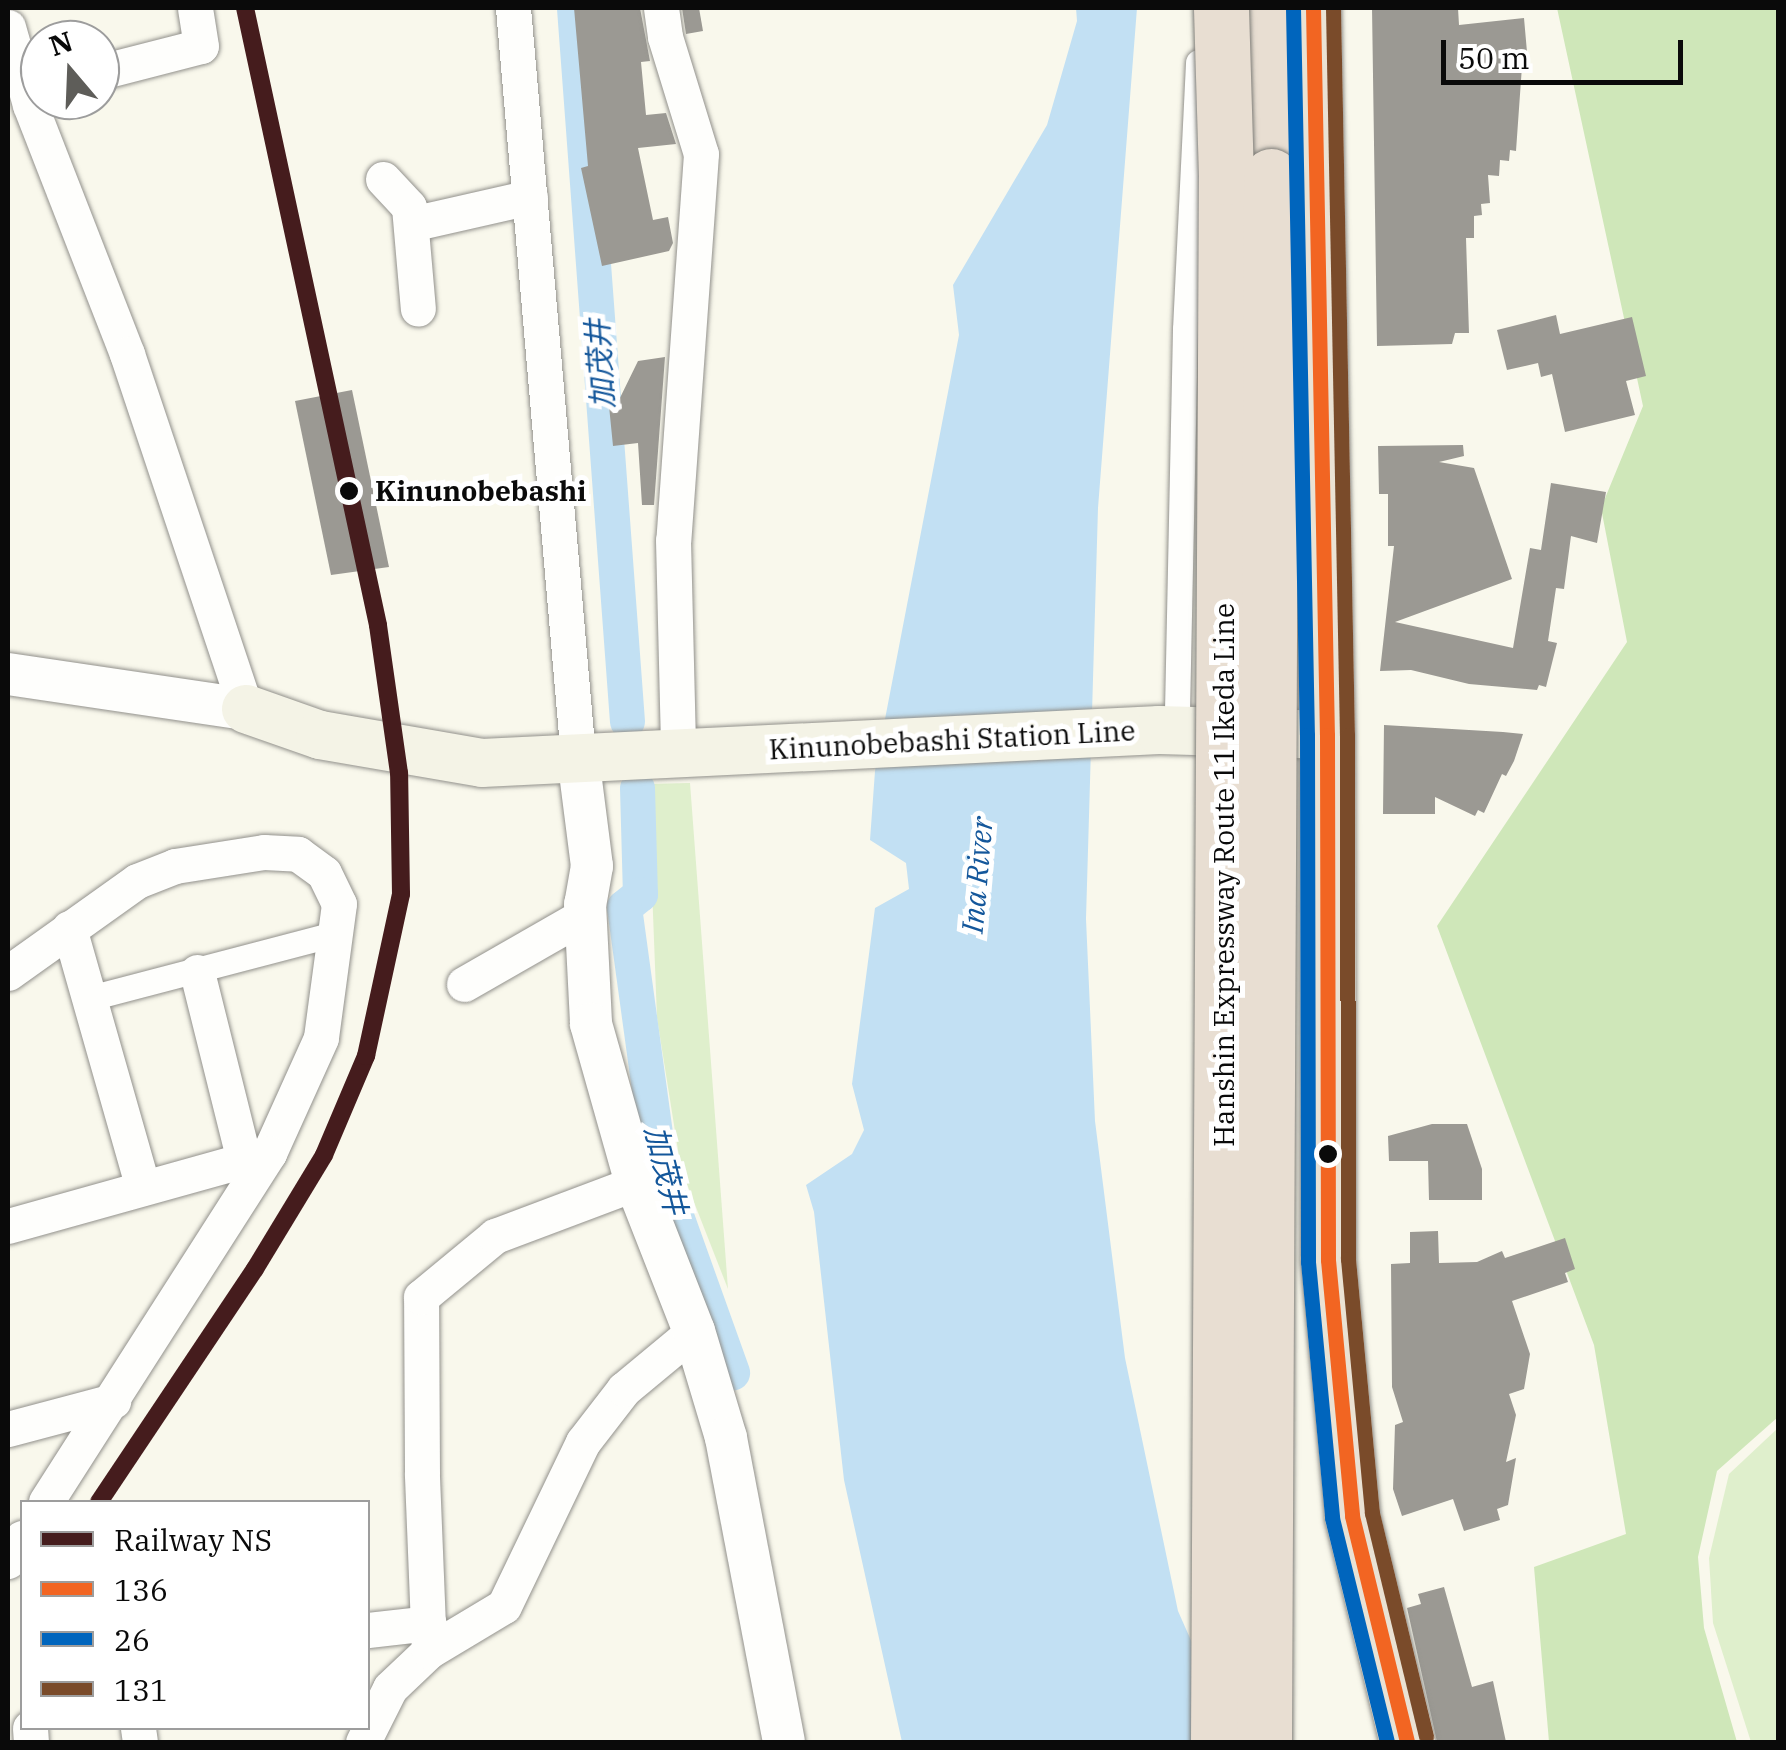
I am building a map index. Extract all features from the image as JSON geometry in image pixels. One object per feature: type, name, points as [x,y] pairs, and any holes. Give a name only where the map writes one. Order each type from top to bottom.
[{"type":"highway","name":"Hanshin Expressway Route 11 Ikeda Line","points":[[1218,1742],[1226,216],[1221,8]]},
{"type":"highway","name":"Hanshin Expressway Route 11 Ikeda Line","points":[[1264,1742],[1269,8]]},
{"type":"highway","points":[[1313,8],[1326,735],[1328,1260],[1352,1516],[1407,1742]]},
{"type":"main road","name":"Kinunobebashi Station Line","points":[[246,708],[394,724],[481,744],[578,756],[731,750],[1168,721],[1326,735]]},
{"type":"street","points":[[120,67],[201,46],[195,8]]},
{"type":"street","points":[[514,8],[578,756],[592,866],[586,914],[591,1024],[636,1183],[694,1331],[726,1438],[784,1742]]},
{"type":"street","points":[[660,8],[664,36],[701,154],[673,540],[678,752]]},
{"type":"street","points":[[1168,721],[1200,8]]},
{"type":"street","points":[[8,28],[20,57]]},
{"type":"street","points":[[8,674],[246,708],[44,120]]},
{"type":"street","points":[[384,179],[409,208],[418,310]]},
{"type":"street","points":[[410,224],[530,197]]},
{"type":"street","points":[[8,972],[136,881],[176,866],[264,852],[298,854],[324,872],[339,904],[321,1038],[257,1157],[113,1401],[47,1500]]},
{"type":"street","points":[[464,984],[586,914]]},
{"type":"street","points":[[69,928],[142,1188]]},
{"type":"street","points":[[90,998],[337,933]]},
{"type":"street","points":[[197,972],[257,1157]]},
{"type":"street","points":[[8,1226],[257,1157]]},
{"type":"street","points":[[370,1728],[390,1688],[429,1637],[422,1474],[421,1297],[495,1236],[636,1183]]},
{"type":"street","points":[[370,1630],[429,1637],[504,1606],[583,1442],[624,1389],[694,1331]]},
{"type":"street","points":[[8,1430],[113,1401]]},
{"type":"green space","points":[[1557,8],[1778,8],[1778,1417],[1717,1471],[1698,1557],[1704,1628],[1737,1742],[1549,1742],[1534,1567],[1626,1534],[1594,1345],[1437,926],[1627,642],[1601,508],[1643,406]]},
{"type":"green space","points":[[690,783],[728,1289],[681,1169],[657,1018],[648,784]]},
{"type":"green space","points":[[1778,1428],[1778,1742],[1751,1742],[1713,1623],[1709,1558],[1729,1474]]},
{"type":"water","name":"Ina River","points":[[1076,8],[1137,8],[1098,508],[1086,919],[1095,1121],[1125,1358],[1178,1611],[1236,1742],[902,1742],[844,1480],[814,1212],[806,1185],[852,1154],[864,1130],[852,1084],[875,908],[909,889],[906,863],[870,840],[875,771],[959,335],[953,285],[1047,125],[1077,21]]},
{"type":"building","points":[[574,8],[640,8],[650,61],[641,62],[646,115],[666,113],[676,144],[638,148],[653,220],[668,217],[673,243],[669,251],[602,266],[581,168],[588,166]]},
{"type":"building","points":[[682,8],[699,8],[703,31],[686,34]]},
{"type":"building","points":[[1372,8],[1458,8],[1459,25],[1524,18],[1527,52],[1523,52],[1516,151],[1510,150],[1509,161],[1500,160],[1499,176],[1488,175],[1490,203],[1481,204],[1482,215],[1474,216],[1474,238],[1466,238],[1469,333],[1455,333],[1452,344],[1377,346]]},
{"type":"building","points":[[1556,315],[1560,334],[1632,317],[1646,376],[1626,381],[1635,415],[1565,432],[1552,374],[1541,377],[1538,363],[1507,370],[1497,330]]},
{"type":"building","points":[[665,357],[654,505],[642,505],[638,443],[613,446],[609,406],[616,406],[638,361]]},
{"type":"building","points":[[352,390],[389,567],[331,575],[295,401]]},
{"type":"building","points":[[1463,445],[1464,456],[1439,462],[1474,468],[1512,579],[1395,622],[1513,648],[1530,548],[1541,550],[1551,483],[1606,492],[1597,543],[1571,536],[1564,589],[1556,588],[1548,641],[1557,643],[1546,687],[1539,685],[1537,690],[1469,684],[1411,670],[1380,671],[1394,546],[1388,546],[1388,494],[1379,494],[1378,446]]},
{"type":"building","points":[[1384,725],[1523,734],[1514,761],[1506,776],[1502,774],[1484,813],[1478,810],[1475,816],[1435,797],[1435,814],[1383,814]]},
{"type":"building","points":[[1432,1124],[1467,1124],[1482,1169],[1482,1200],[1429,1200],[1428,1161],[1389,1161],[1388,1136]]},
{"type":"building","points":[[1438,1231],[1439,1263],[1477,1262],[1502,1251],[1505,1258],[1565,1238],[1575,1269],[1565,1273],[1568,1282],[1512,1301],[1530,1354],[1524,1389],[1509,1394],[1516,1415],[1506,1462],[1516,1458],[1508,1505],[1497,1509],[1500,1520],[1464,1531],[1453,1499],[1402,1516],[1393,1489],[1395,1425],[1403,1422],[1392,1387],[1391,1264],[1410,1263],[1410,1232]]},
{"type":"building","points":[[1444,1587],[1472,1687],[1493,1681],[1506,1742],[1437,1742],[1407,1608],[1421,1604],[1418,1594]]},
{"type":"waterway","name":"加茂井","points":[[574,8],[627,721]]},
{"type":"waterway","name":"加茂井","points":[[637,788],[640,894],[624,907],[660,1171],[732,1372]]},
{"type":"rail line","name":"NS","points":[[100,1500],[255,1269],[324,1155],[366,1056],[401,894],[399,773],[378,625],[245,8]]},
{"type":"transit line","name":"26","points":[[1293,8],[1307,735],[1308,1262],[1332,1518],[1387,1742]]},
{"type":"transit line","name":"136","points":[[1313,8],[1327,735],[1328,1260],[1352,1516],[1407,1742]]},
{"type":"transit line","name":"131","points":[[1333,8],[1347,735],[1348,1259],[1372,1513],[1426,1737]]},
{"type":"place","name":"Kinunobebashi","points":[[349,491]]}]
